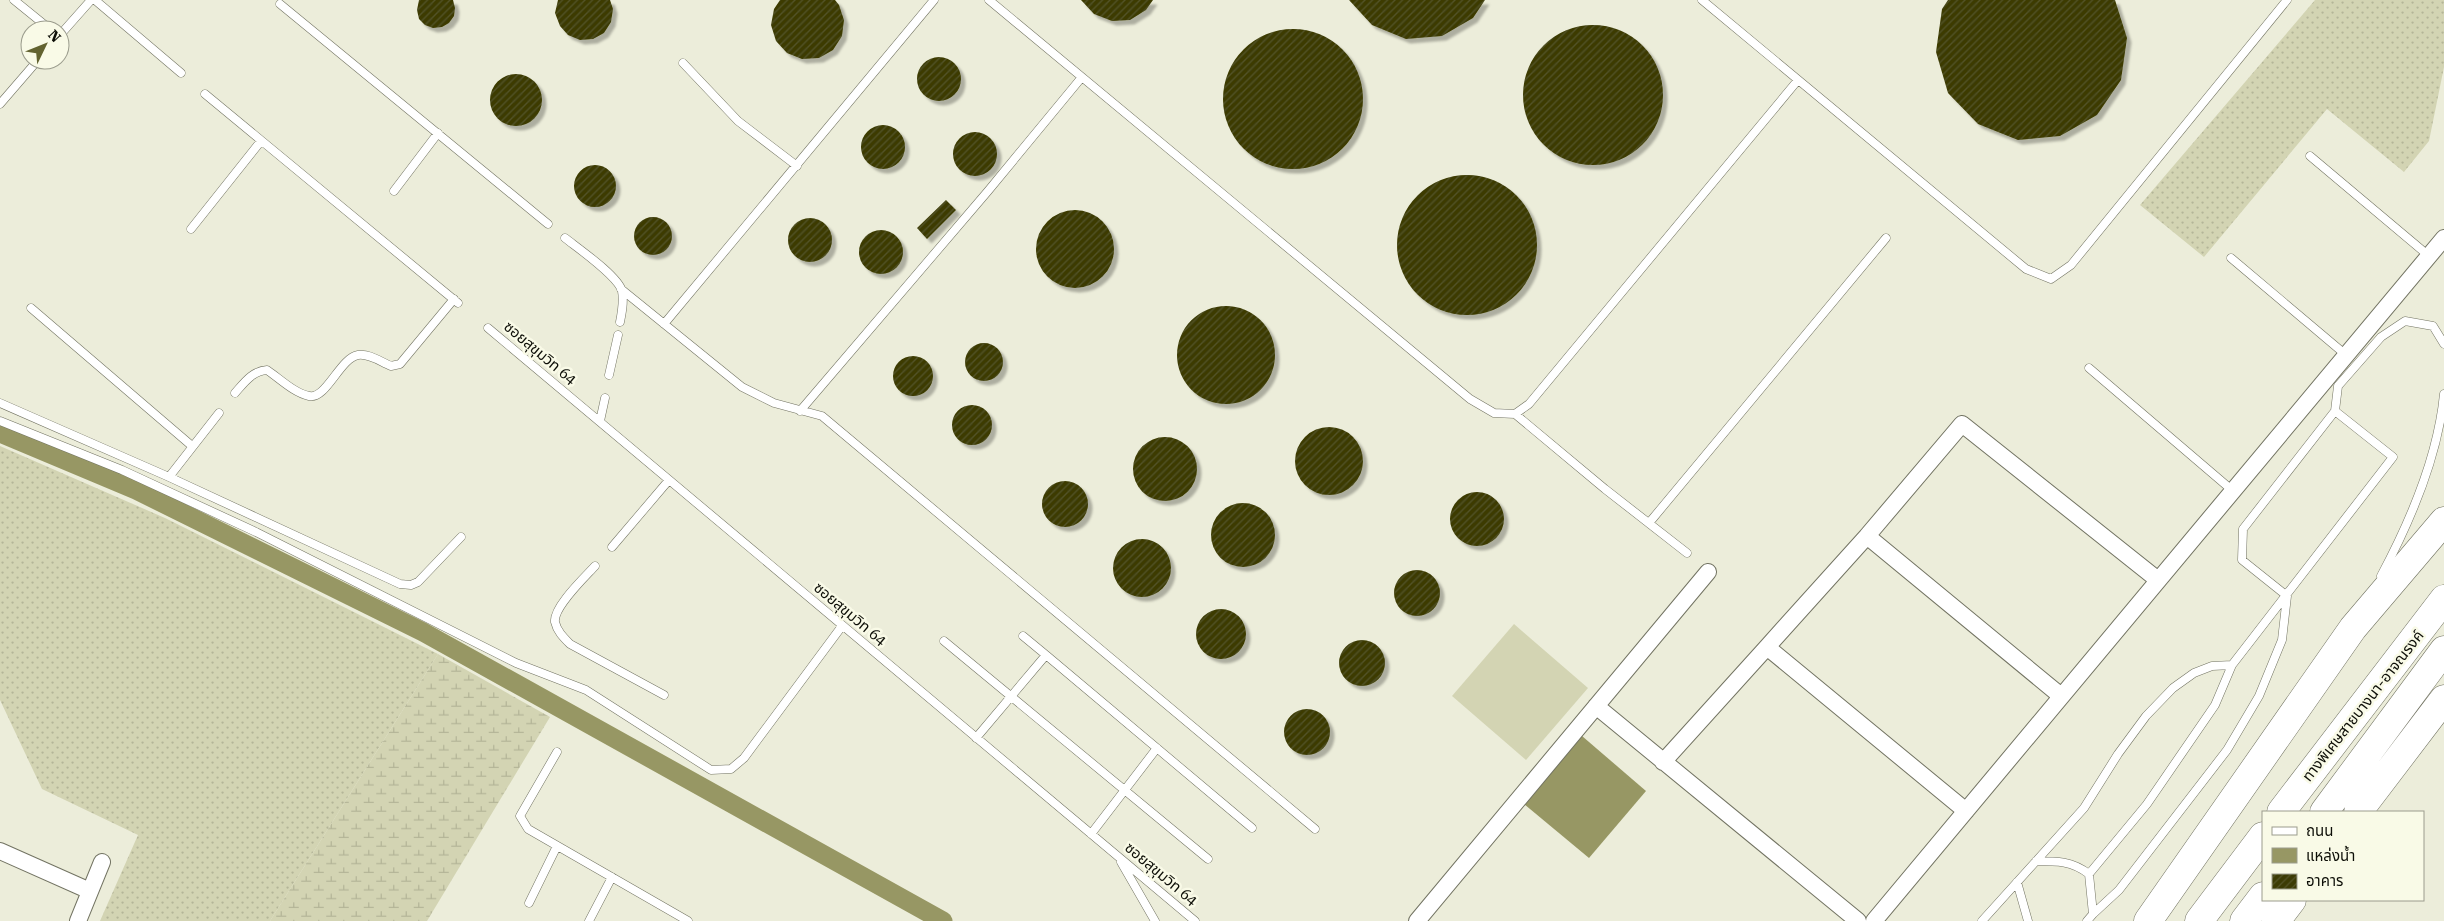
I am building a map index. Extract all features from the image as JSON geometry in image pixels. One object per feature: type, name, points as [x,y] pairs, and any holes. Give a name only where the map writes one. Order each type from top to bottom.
[{"type":"highway","points":[[2148,921],[2353,628],[2444,520]]},
{"type":"highway","name":"ทางพิเศษสายบางนา-อาจณรงค์","points":[[2282,811],[2444,599]]},
{"type":"highway","points":[[2301,811],[2444,623]]},
{"type":"highway","name":"ทางพิเศษสายบางนา-อาจณรงค์","points":[[2325,811],[2444,650]]},
{"type":"highway","points":[[2359,811],[2444,699]]},
{"type":"highway","points":[[2199,921],[2262,837]]},
{"type":"highway","points":[[2217,921],[2262,862]]},
{"type":"highway","points":[[2244,921],[2262,897]]},
{"type":"highway","points":[[2276,921],[2291,901]]},
{"type":"street","points":[[1874,921],[2444,238]]},
{"type":"street","points":[[1663,762],[1868,536],[1962,424],[2158,580]]},
{"type":"street","points":[[1868,536],[2062,696]]},
{"type":"street","points":[[1418,921],[1708,572]]},
{"type":"street","points":[[1767,647],[1966,811]]},
{"type":"street","points":[[1596,706],[1858,921]]},
{"type":"street","points":[[0,851],[90,891]]},
{"type":"street","points":[[78,921],[102,862]]},
{"type":"lane","points":[[14,0],[39,20]]},
{"type":"lane","points":[[70,23],[90,0]]},
{"type":"lane","points":[[95,0],[181,73]]},
{"type":"lane","points":[[664,324],[934,0]]},
{"type":"lane","points":[[989,0],[1470,399],[1494,413],[1515,414],[1605,489],[1687,553]]},
{"type":"lane","points":[[1702,0],[2026,269],[2051,279],[2071,265],[2287,0]]},
{"type":"lane","points":[[280,4],[548,224]]},
{"type":"lane","points":[[684,62],[738,121],[796,166]]},
{"type":"lane","points":[[0,104],[29,70]]},
{"type":"lane","points":[[800,411],[988,191],[1082,77]]},
{"type":"lane","points":[[1515,414],[1529,404],[1798,80]]},
{"type":"lane","points":[[205,94],[456,301],[400,364],[391,366],[368,356],[357,355],[347,362],[318,395],[311,397],[299,392],[266,370],[260,370],[250,377],[235,393]]},
{"type":"lane","points":[[394,191],[438,133]]},
{"type":"lane","points":[[191,229],[262,141]]},
{"type":"lane","points":[[2310,156],[2429,256]]},
{"type":"lane","points":[[565,238],[613,278],[621,289],[742,387],[774,403],[822,416],[1315,829]]},
{"type":"lane","points":[[1649,523],[1886,238]]},
{"type":"lane","points":[[2231,258],[2346,355]]},
{"type":"lane","points":[[620,322],[623,300],[621,289]]},
{"type":"lane","points":[[31,308],[192,446]]},
{"type":"lane","points":[[2287,596],[2242,560],[2244,529],[2335,411],[2338,386],[2381,337],[2405,321],[2433,326],[2444,344]]},
{"type":"lane","name":"ซอยสุขุมวิท 64","points":[[488,328],[1195,921]]},
{"type":"lane","points":[[609,376],[618,335]]},
{"type":"lane","points":[[2089,368],[2233,491]]},
{"type":"lane","points":[[2379,581],[2396,549],[2425,477],[2442,420],[2444,394]]},
{"type":"lane","points":[[600,421],[604,398]]},
{"type":"lane","points":[[0,403],[169,477],[400,584],[411,585],[418,582],[461,537]]},
{"type":"lane","points":[[2089,874],[2147,804],[2210,712],[2232,665],[2393,458],[2335,411]]},
{"type":"lane","points":[[169,477],[219,412]]},
{"type":"lane","points":[[0,421],[149,482],[256,532],[516,663],[586,690],[711,770],[731,769],[744,758],[842,626]]},
{"type":"lane","points":[[612,546],[669,480]]},
{"type":"lane","points":[[595,566],[557,610],[555,621],[559,633],[570,644],[664,695]]},
{"type":"lane","points":[[2353,628],[2375,589]]},
{"type":"lane","points":[[2087,921],[2119,890],[2227,750],[2259,696],[2282,640],[2287,596]]},
{"type":"lane","points":[[1023,636],[1252,828]]},
{"type":"lane","points":[[944,641],[1208,860]]},
{"type":"lane","points":[[976,738],[1046,655]]},
{"type":"lane","points":[[1982,921],[2084,808],[2118,754],[2146,716],[2173,688],[2194,673],[2212,666],[2232,665]]},
{"type":"lane","points":[[1091,834],[1157,748]]},
{"type":"lane","points":[[557,752],[520,816],[528,829],[688,921]]},
{"type":"lane","points":[[529,903],[557,846]]},
{"type":"lane","points":[[1117,855],[1155,921]]},
{"type":"lane","points":[[2036,861],[2058,861],[2077,865],[2089,874],[2094,914]]},
{"type":"lane","points":[[589,921],[612,877]]},
{"type":"lane","points":[[2017,882],[2028,921]]},
{"type":"green space","points":[[2315,0],[2444,0],[2444,67],[2429,141],[2404,172],[2327,109],[2204,257],[2140,205]]},
{"type":"green space","points":[[0,446],[165,518],[438,654],[270,921],[100,921],[138,835],[42,789],[0,700]]},
{"type":"green space","points":[[1514,624],[1588,688],[1526,760],[1452,696]]},
{"type":"green space","points":[[438,654],[550,717],[427,921],[270,921]]},
{"type":"water","points":[[1582,736],[1646,791],[1589,858],[1524,804]]},
{"type":"building","points":[[419,0],[453,0],[454,16],[449,23],[442,27],[433,28],[425,25],[419,19],[417,10]]},
{"type":"building","points":[[558,0],[610,0],[613,9],[611,22],[604,33],[593,39],[580,40],[568,35],[560,26],[555,13]]},
{"type":"building","points":[[780,0],[835,0],[839,5],[844,20],[842,36],[833,50],[819,58],[802,59],[787,53],[776,41],[771,25],[774,9]]},
{"type":"building","points":[[1081,0],[1153,0],[1146,10],[1130,20],[1112,21],[1094,14]]},
{"type":"building","points":[[1349,0],[1485,0],[1473,18],[1442,36],[1406,39],[1372,25]]},
{"type":"building","points":[[1948,0],[2115,0],[2127,38],[2121,80],[2097,115],[2060,136],[2018,140],[1978,124],[1948,93],[1936,52],[1942,9]]},
{"type":"building","points":[[1593,25],[1607,26],[1620,30],[1642,46],[1658,68],[1662,81],[1662,109],[1658,122],[1642,144],[1620,160],[1607,164],[1593,165],[1579,164],[1566,160],[1544,144],[1528,122],[1524,109],[1523,95],[1524,81],[1528,68],[1544,46],[1566,30],[1579,26]]},
{"type":"building","points":[[1293,29],[1307,30],[1320,34],[1342,50],[1358,72],[1362,85],[1362,113],[1358,126],[1342,148],[1320,164],[1307,168],[1293,169],[1279,168],[1266,164],[1244,148],[1228,126],[1224,113],[1223,99],[1224,85],[1228,72],[1244,50],[1266,34],[1279,30]]},
{"type":"building","points":[[935,57],[943,57],[955,63],[961,79],[955,95],[943,101],[935,101],[923,95],[917,83],[917,75],[923,63]]},
{"type":"building","points":[[516,74],[530,78],[538,86],[542,100],[538,114],[530,122],[516,126],[502,122],[494,114],[490,100],[494,86],[502,78]]},
{"type":"building","points":[[879,125],[887,125],[899,131],[905,147],[899,163],[887,169],[879,169],[867,163],[861,151],[861,143],[867,131]]},
{"type":"building","points":[[971,132],[979,132],[991,138],[997,154],[991,170],[979,176],[971,176],[959,170],[953,158],[953,150],[959,138]]},
{"type":"building","points":[[599,165],[607,168],[613,174],[616,186],[613,198],[607,204],[591,207],[583,204],[577,198],[574,182],[577,174],[583,168]]},
{"type":"building","points":[[1467,175],[1481,176],[1494,180],[1516,196],[1532,218],[1536,231],[1536,259],[1532,272],[1516,294],[1494,310],[1481,314],[1467,315],[1453,314],[1440,310],[1418,294],[1402,272],[1398,259],[1397,245],[1398,231],[1402,218],[1418,196],[1440,180],[1453,176]]},
{"type":"building","points":[[946,200],[956,210],[927,239],[917,228]]},
{"type":"building","points":[[1067,210],[1083,210],[1097,216],[1108,227],[1114,241],[1114,257],[1108,271],[1097,282],[1083,288],[1067,288],[1053,282],[1042,271],[1036,257],[1036,241],[1042,227],[1053,216]]},
{"type":"building","points":[[653,217],[667,222],[672,236],[667,250],[653,255],[639,250],[634,236],[639,222]]},
{"type":"building","points":[[806,218],[814,218],[826,224],[832,240],[826,256],[814,262],[806,262],[794,256],[788,244],[788,236],[794,224]]},
{"type":"building","points":[[877,230],[885,230],[897,236],[903,252],[897,268],[885,274],[877,274],[865,268],[859,256],[859,248],[865,236]]},
{"type":"building","points":[[1226,306],[1236,307],[1253,314],[1267,328],[1274,345],[1274,365],[1267,382],[1253,396],[1236,403],[1226,404],[1216,403],[1199,396],[1185,382],[1178,365],[1177,355],[1178,345],[1185,328],[1199,314],[1216,307]]},
{"type":"building","points":[[984,343],[997,349],[1003,362],[997,375],[984,381],[971,375],[965,362],[971,349]]},
{"type":"building","points":[[909,356],[917,356],[924,359],[930,365],[933,376],[930,387],[924,393],[917,396],[909,396],[902,393],[896,387],[893,380],[893,372],[896,365],[902,359]]},
{"type":"building","points":[[968,405],[976,405],[983,408],[989,414],[992,425],[989,436],[983,442],[976,445],[968,445],[961,442],[955,436],[952,429],[952,421],[955,414],[961,408]]},
{"type":"building","points":[[1329,427],[1342,430],[1353,437],[1360,448],[1363,461],[1360,474],[1353,485],[1342,492],[1329,495],[1316,492],[1305,485],[1298,474],[1295,461],[1298,448],[1305,437],[1316,430]]},
{"type":"building","points":[[1165,437],[1183,443],[1191,451],[1197,469],[1191,487],[1183,495],[1165,501],[1147,495],[1139,487],[1133,469],[1139,451],[1147,443]]},
{"type":"building","points":[[1065,481],[1078,485],[1084,491],[1088,504],[1084,517],[1078,523],[1065,527],[1052,523],[1046,517],[1042,504],[1046,491],[1052,485]]},
{"type":"building","points":[[1472,492],[1482,492],[1492,496],[1500,504],[1504,519],[1500,534],[1492,542],[1482,546],[1472,546],[1462,542],[1454,534],[1450,524],[1450,514],[1454,504],[1462,496]]},
{"type":"building","points":[[1243,503],[1261,509],[1269,517],[1275,535],[1269,553],[1261,561],[1243,567],[1225,561],[1217,553],[1211,535],[1217,517],[1225,509]]},
{"type":"building","points":[[1136,539],[1148,539],[1163,547],[1171,562],[1171,574],[1163,589],[1148,597],[1136,597],[1121,589],[1113,574],[1113,562],[1121,547]]},
{"type":"building","points":[[1422,570],[1434,576],[1439,584],[1439,602],[1434,610],[1426,615],[1412,616],[1400,610],[1395,602],[1394,588],[1400,576],[1408,571]]},
{"type":"building","points":[[1221,609],[1235,613],[1242,620],[1246,634],[1242,648],[1235,655],[1221,659],[1207,655],[1200,648],[1196,634],[1200,620],[1207,613]]},
{"type":"building","points":[[1367,640],[1379,646],[1384,654],[1384,672],[1379,680],[1371,685],[1357,686],[1345,680],[1340,672],[1339,658],[1345,646],[1353,641]]},
{"type":"building","points":[[1312,709],[1324,715],[1329,723],[1329,741],[1324,749],[1316,754],[1302,755],[1290,749],[1285,741],[1284,727],[1290,715],[1298,710]]},
{"type":"waterway","points":[[0,433],[136,490],[423,632],[943,921]]}]
